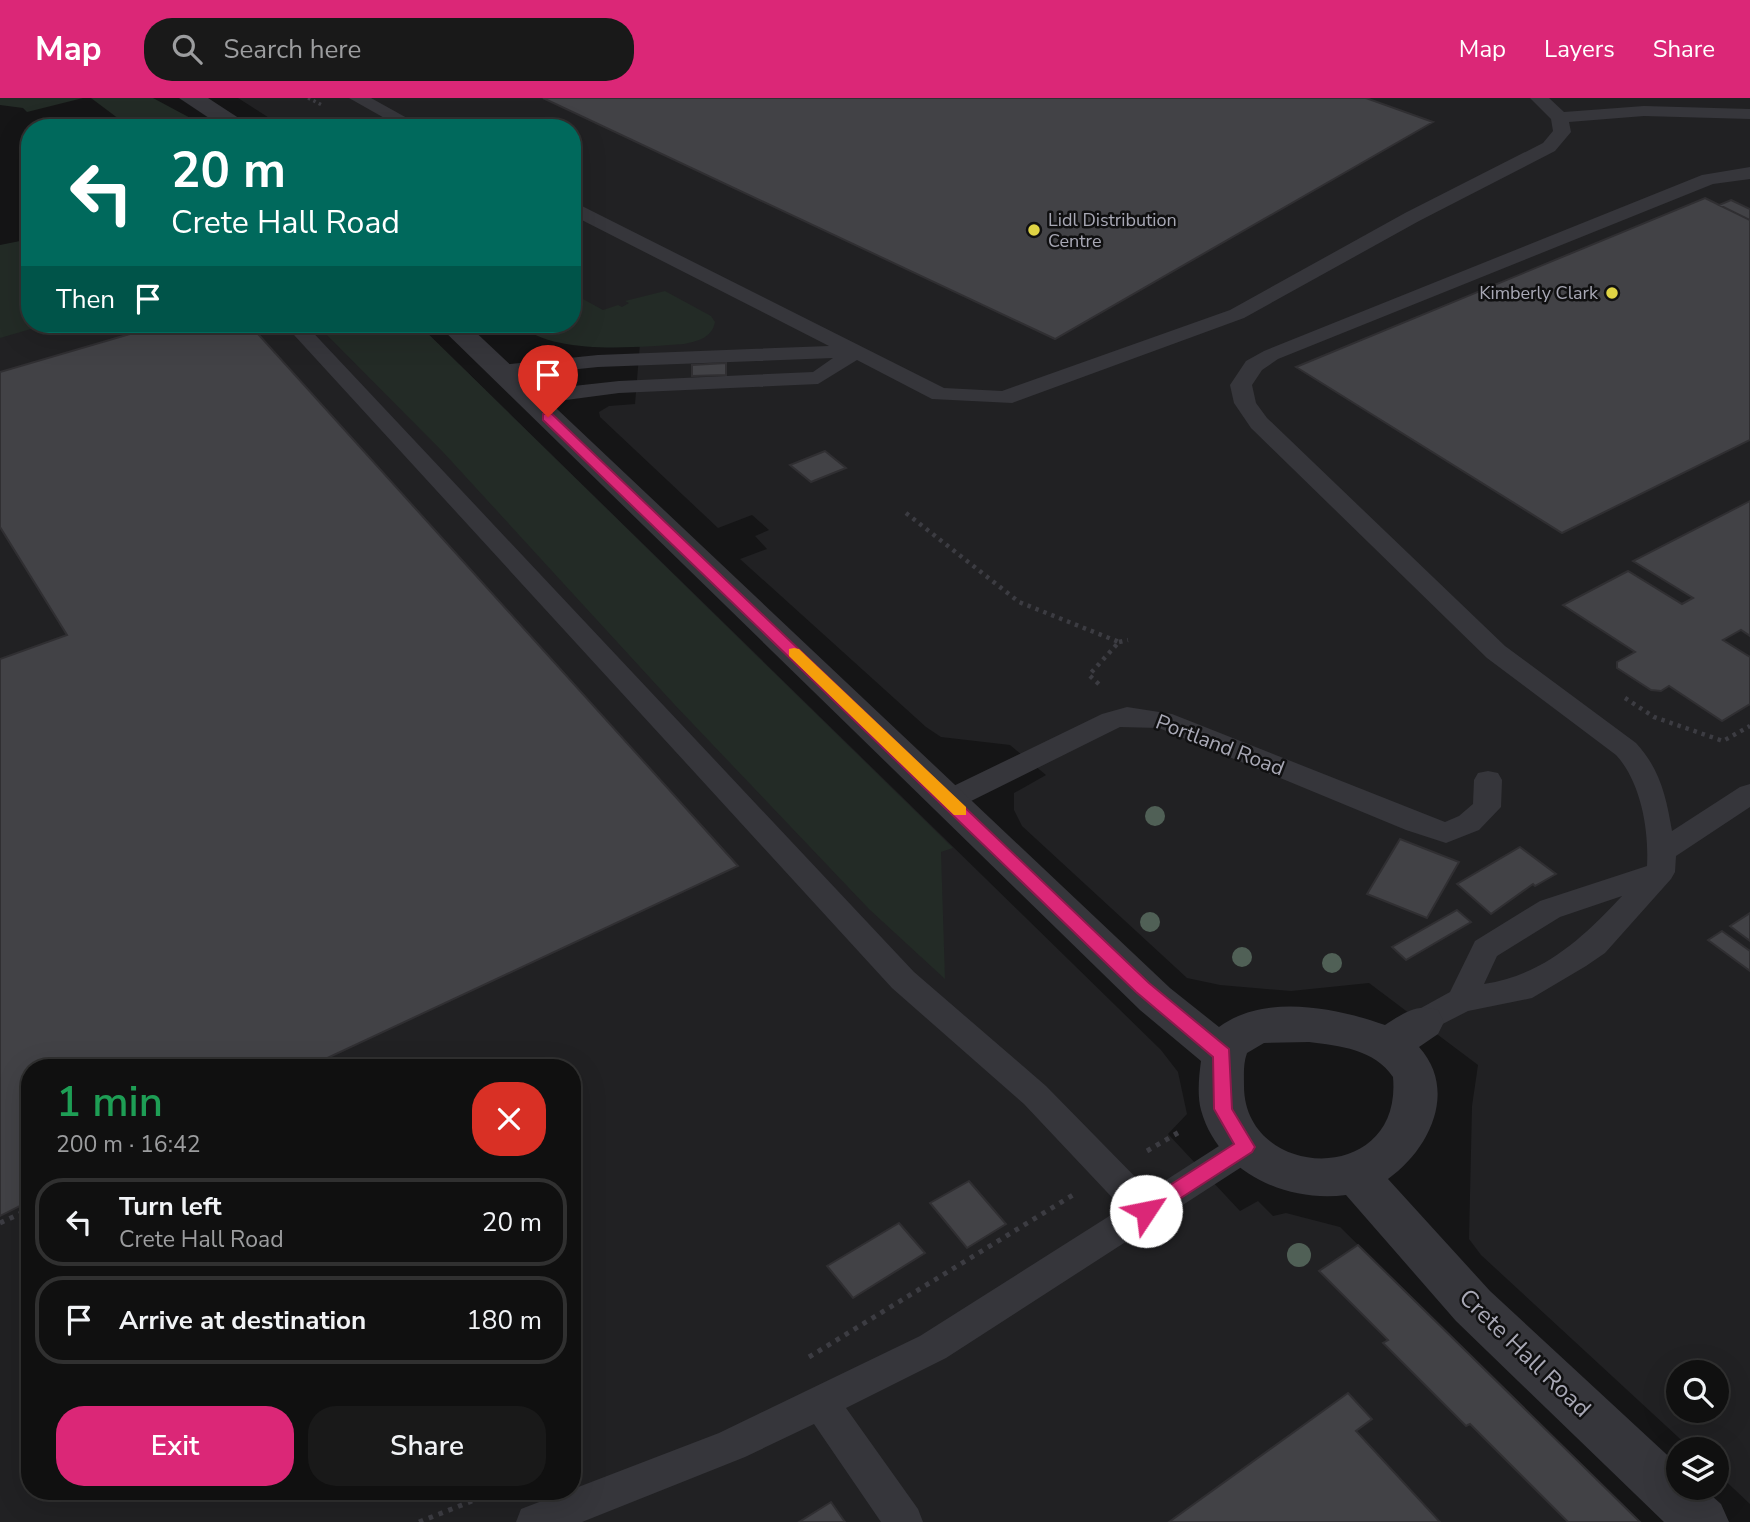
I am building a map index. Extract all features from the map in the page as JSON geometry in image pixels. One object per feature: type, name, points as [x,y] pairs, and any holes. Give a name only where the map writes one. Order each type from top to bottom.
[{"type":"street","points":[[191,98],[227,119]]},
{"type":"street","points":[[460,333],[1155,999],[1222,1054]]},
{"type":"street","points":[[1387,1046],[1423,1022]]},
{"type":"street","points":[[1309,1025],[1358,1032],[1387,1046],[1415,1074],[1414,1116],[1405,1136],[1373,1167],[1357,1176],[1324,1178],[1269,1164],[1245,1147],[1223,1109],[1222,1054],[1230,1043],[1264,1027],[1309,1025]]},
{"type":"street","name":"Crete Hall Road","points":[[1357,1176],[1473,1306],[1702,1522]]},
{"type":"lane","points":[[358,98],[399,119]]},
{"type":"lane","points":[[581,212],[940,394],[1004,398],[1237,314],[1412,217],[1549,147],[1562,132],[1560,118],[1539,98]]},
{"type":"lane","points":[[1560,118],[1644,111],[1750,114]]},
{"type":"lane","points":[[1661,862],[1647,777],[1632,754],[1496,652],[1259,423],[1245,402],[1241,385],[1254,366],[1271,355],[1709,179],[1750,173]]},
{"type":"lane","points":[[301,333],[903,980],[1035,1095],[1146,1211]]},
{"type":"lane","points":[[500,371],[585,362],[857,351]]},
{"type":"lane","points":[[528,398],[619,387],[818,378],[857,351]]},
{"type":"lane","name":"Portland Road","points":[[949,800],[1111,720],[1127,716],[1163,720],[1416,824],[1446,833],[1469,823],[1488,807],[1488,780]]},
{"type":"lane","points":[[1423,1022],[1461,1000],[1521,990],[1594,945],[1661,862],[1750,794]]},
{"type":"lane","points":[[1461,1000],[1486,948],[1550,909],[1661,862]]},
{"type":"lane","points":[[535,1522],[732,1445],[933,1347],[1245,1147]]},
{"type":"lane","points":[[820,1402],[904,1522]]},
{"type":"path","points":[[906,513],[1019,601],[1119,642],[1128,640]]},
{"type":"path","points":[[1119,642],[1089,675],[1115,698],[1127,716]]},
{"type":"path","points":[[1621,695],[1654,717],[1723,741],[1750,726]]},
{"type":"path","points":[[799,1363],[1184,1127]]},
{"type":"path","points":[[0,1223],[21,1213]]},
{"type":"path","points":[[419,1522],[474,1500]]},
{"type":"shaded area","points":[[0,98],[83,98],[27,112],[23,108],[0,105]]},
{"type":"shaded area","points":[[91,98],[153,98],[192,119],[119,119]]},
{"type":"shaded area","points":[[238,98],[1750,98],[1750,1504],[1729,1484],[1729,1437],[1678,1437],[1481,1255],[1469,1239],[1472,1106],[1478,1065],[1369,983],[1291,991],[1220,985],[1187,978],[1022,826],[1014,810],[1014,793],[1046,775],[1010,745],[941,737],[926,727],[740,559],[767,549],[755,536],[769,530],[752,515],[718,528],[600,417],[599,412],[609,406],[635,404],[640,343],[581,327],[581,119],[271,119]]},
{"type":"shaded area","points":[[21,241],[21,332],[0,338],[0,245]]},
{"type":"shaded area","points":[[0,250],[21,302],[21,333],[427,333],[1161,1050],[1178,1072],[1187,1114],[1168,1134],[1240,1211],[1258,1201],[1273,1216],[1286,1213],[1340,1227],[1640,1522],[0,1522]]},
{"type":"shaded area","points":[[665,291],[711,316],[715,322],[711,332],[699,340],[684,344],[643,347],[574,345],[532,333],[581,333],[581,298],[603,310],[629,303],[625,301]]},
{"type":"shaded area","points":[[325,333],[427,333],[953,848],[941,852],[945,979],[869,909],[674,704],[443,452]]},
{"type":"building","name":"Lidl Distribution Centre","points":[[543,98],[1366,98],[1433,122],[1055,339]]},
{"type":"building","name":"Kimberly Clark","points":[[1705,198],[1750,220],[1750,440],[1562,533],[1296,367]]},
{"type":"building","points":[[1731,200],[1750,209],[1750,220],[1719,205]]},
{"type":"building","points":[[133,333],[257,333],[738,866],[325,1059],[21,1059],[21,1206],[0,1216],[0,659],[67,635],[0,527],[0,372]]},
{"type":"building","points":[[726,363],[726,375],[692,376],[692,365]]},
{"type":"building","points":[[825,451],[846,468],[811,482],[790,465]]},
{"type":"building","points":[[1750,501],[1750,636],[1741,630],[1723,640],[1750,657],[1750,704],[1722,721],[1669,686],[1661,691],[1651,690],[1617,668],[1617,662],[1635,652],[1563,605],[1628,571],[1682,604],[1693,598],[1633,561]]},
{"type":"building","points":[[1400,839],[1459,862],[1427,918],[1367,894]]},
{"type":"building","points":[[1520,847],[1556,874],[1535,886],[1533,884],[1491,914],[1457,884]]},
{"type":"building","points":[[1457,910],[1471,922],[1406,960],[1392,947]]},
{"type":"building","points":[[1750,913],[1750,941],[1730,926]]},
{"type":"building","points":[[1722,931],[1750,951],[1750,971],[1708,940]]},
{"type":"building","points":[[969,1181],[1006,1224],[967,1248],[930,1203]]},
{"type":"building","points":[[899,1223],[925,1253],[853,1298],[827,1266]]},
{"type":"building","points":[[1358,1245],[1640,1522],[1568,1522],[1470,1424],[1466,1426],[1383,1343],[1388,1340],[1319,1271]]},
{"type":"building","points":[[1348,1393],[1372,1419],[1356,1431],[1440,1522],[1169,1522]]},
{"type":"building","points":[[831,1502],[845,1522],[799,1522]]},
{"type":"slow traffic","points":[[794,653],[960,811]]},
{"type":"place","name":"Lidl Distribution Centre","points":[[1034,230]]},
{"type":"place","name":"Kimberly Clark","points":[[1612,293]]},
{"type":"route","points":[[548,417],[1142,988],[1222,1054],[1223,1109],[1245,1147],[1146,1211]]}]
